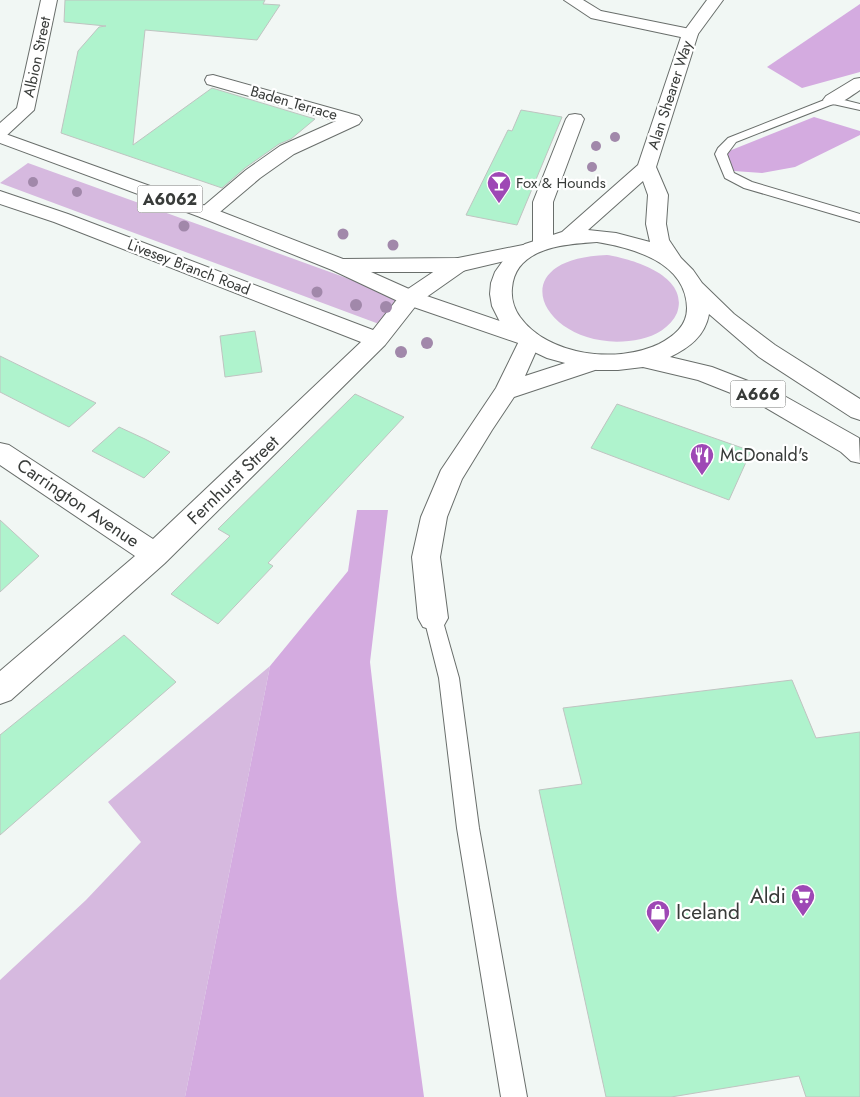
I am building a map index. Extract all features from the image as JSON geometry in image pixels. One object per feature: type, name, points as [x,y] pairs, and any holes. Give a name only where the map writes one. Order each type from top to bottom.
[{"type":"main road","name":"Albion Street","points":[[2,138],[25,110],[49,0]]},
{"type":"main road","points":[[572,0],[596,15],[690,34]]},
{"type":"main road","name":"Alan Shearer Way","points":[[569,237],[602,210],[647,167],[690,34],[715,0]]},
{"type":"main road","name":"Baden Terrace","points":[[207,213],[253,174],[287,150],[353,120],[213,80]]},
{"type":"main road","points":[[832,100],[860,83]]},
{"type":"main road","points":[[536,247],[542,202],[575,119]]},
{"type":"main road","name":"A6062","points":[[2,138],[207,213],[340,265],[410,298],[529,339]]},
{"type":"main road","name":"Alan Shearer Way","points":[[647,167],[658,195],[656,224],[658,240],[672,261]]},
{"type":"main road","name":"Livesey Branch Road","points":[[0,197],[61,218],[377,340]]},
{"type":"main road","name":"A666","points":[[695,288],[699,310],[692,330],[673,347],[644,359],[619,362],[593,362],[559,354],[529,339],[509,320],[501,300],[501,281],[511,264],[536,247],[569,237],[596,236],[624,240],[650,249],[672,261],[686,274],[695,288],[726,320],[767,350],[860,411]]},
{"type":"main road","name":"A6062","points":[[340,265],[458,265],[536,247]]},
{"type":"main road","name":"Fernhurst Street","points":[[0,690],[155,555],[377,340],[410,298],[458,265]]},
{"type":"main road","points":[[433,618],[426,557],[434,517],[450,477],[506,391],[529,339]]},
{"type":"main road","name":"A666","points":[[644,359],[704,373],[770,399],[850,445],[860,454]]},
{"type":"main road","points":[[506,391],[593,362]]},
{"type":"main road","name":"Carrington Avenue","points":[[0,452],[155,555]]},
{"type":"lane","points":[[860,107],[832,100],[732,140],[722,150],[721,154],[729,175],[748,186],[860,218]]},
{"type":"lane","points":[[433,618],[449,678],[468,828],[514,1097]]},
{"type":"shaded area","points":[[860,4],[860,72],[802,88],[767,67]]},
{"type":"shaded area","points":[[814,117],[860,131],[860,135],[795,167],[762,173],[734,171],[724,153]]},
{"type":"shaded area","points":[[28,163],[402,298],[379,324],[0,183]]},
{"type":"shaded area","points":[[607,255],[644,265],[667,279],[675,289],[679,300],[677,313],[667,327],[652,336],[641,339],[608,341],[581,335],[559,322],[546,306],[543,289],[550,273],[571,261]]},
{"type":"shaded area","points":[[357,510],[388,510],[370,662],[397,897],[424,1097],[185,1097],[270,666],[348,571]]},
{"type":"shaded area","points":[[270,666],[185,1097],[0,1097],[0,980],[86,900],[141,842],[108,802]]},
{"type":"building","points":[[65,0],[265,0],[263,4],[280,5],[257,40],[145,30],[133,145],[212,88],[315,119],[291,139],[279,144],[245,168],[222,188],[61,133],[78,51],[99,27],[106,26],[64,22]]},
{"type":"building","points":[[521,110],[562,117],[517,225],[466,215],[508,130],[512,131]]},
{"type":"building","points":[[255,331],[262,372],[225,377],[220,336]]},
{"type":"building","points":[[0,356],[96,403],[69,427],[0,392]]},
{"type":"building","points":[[355,394],[404,417],[268,563],[273,566],[218,624],[171,594],[230,536],[218,529]]},
{"type":"building","name":"McDonald's","points":[[617,404],[751,451],[729,500],[591,448]]},
{"type":"building","points":[[119,427],[170,452],[144,478],[92,451]]},
{"type":"building","points":[[0,520],[39,556],[0,592]]},
{"type":"building","points":[[124,635],[176,682],[0,835],[0,735]]},
{"type":"building","points":[[792,680],[816,738],[860,732],[860,1097],[806,1097],[799,1076],[671,1097],[606,1097],[539,790],[582,784],[563,708]]},
{"type":"place","name":"Fox & Hounds","points":[[499,204]]},
{"type":"place","name":"McDonald's","points":[[702,476]]},
{"type":"place","name":"Aldi","points":[[803,917]]},
{"type":"place","name":"Iceland","points":[[658,933]]}]
